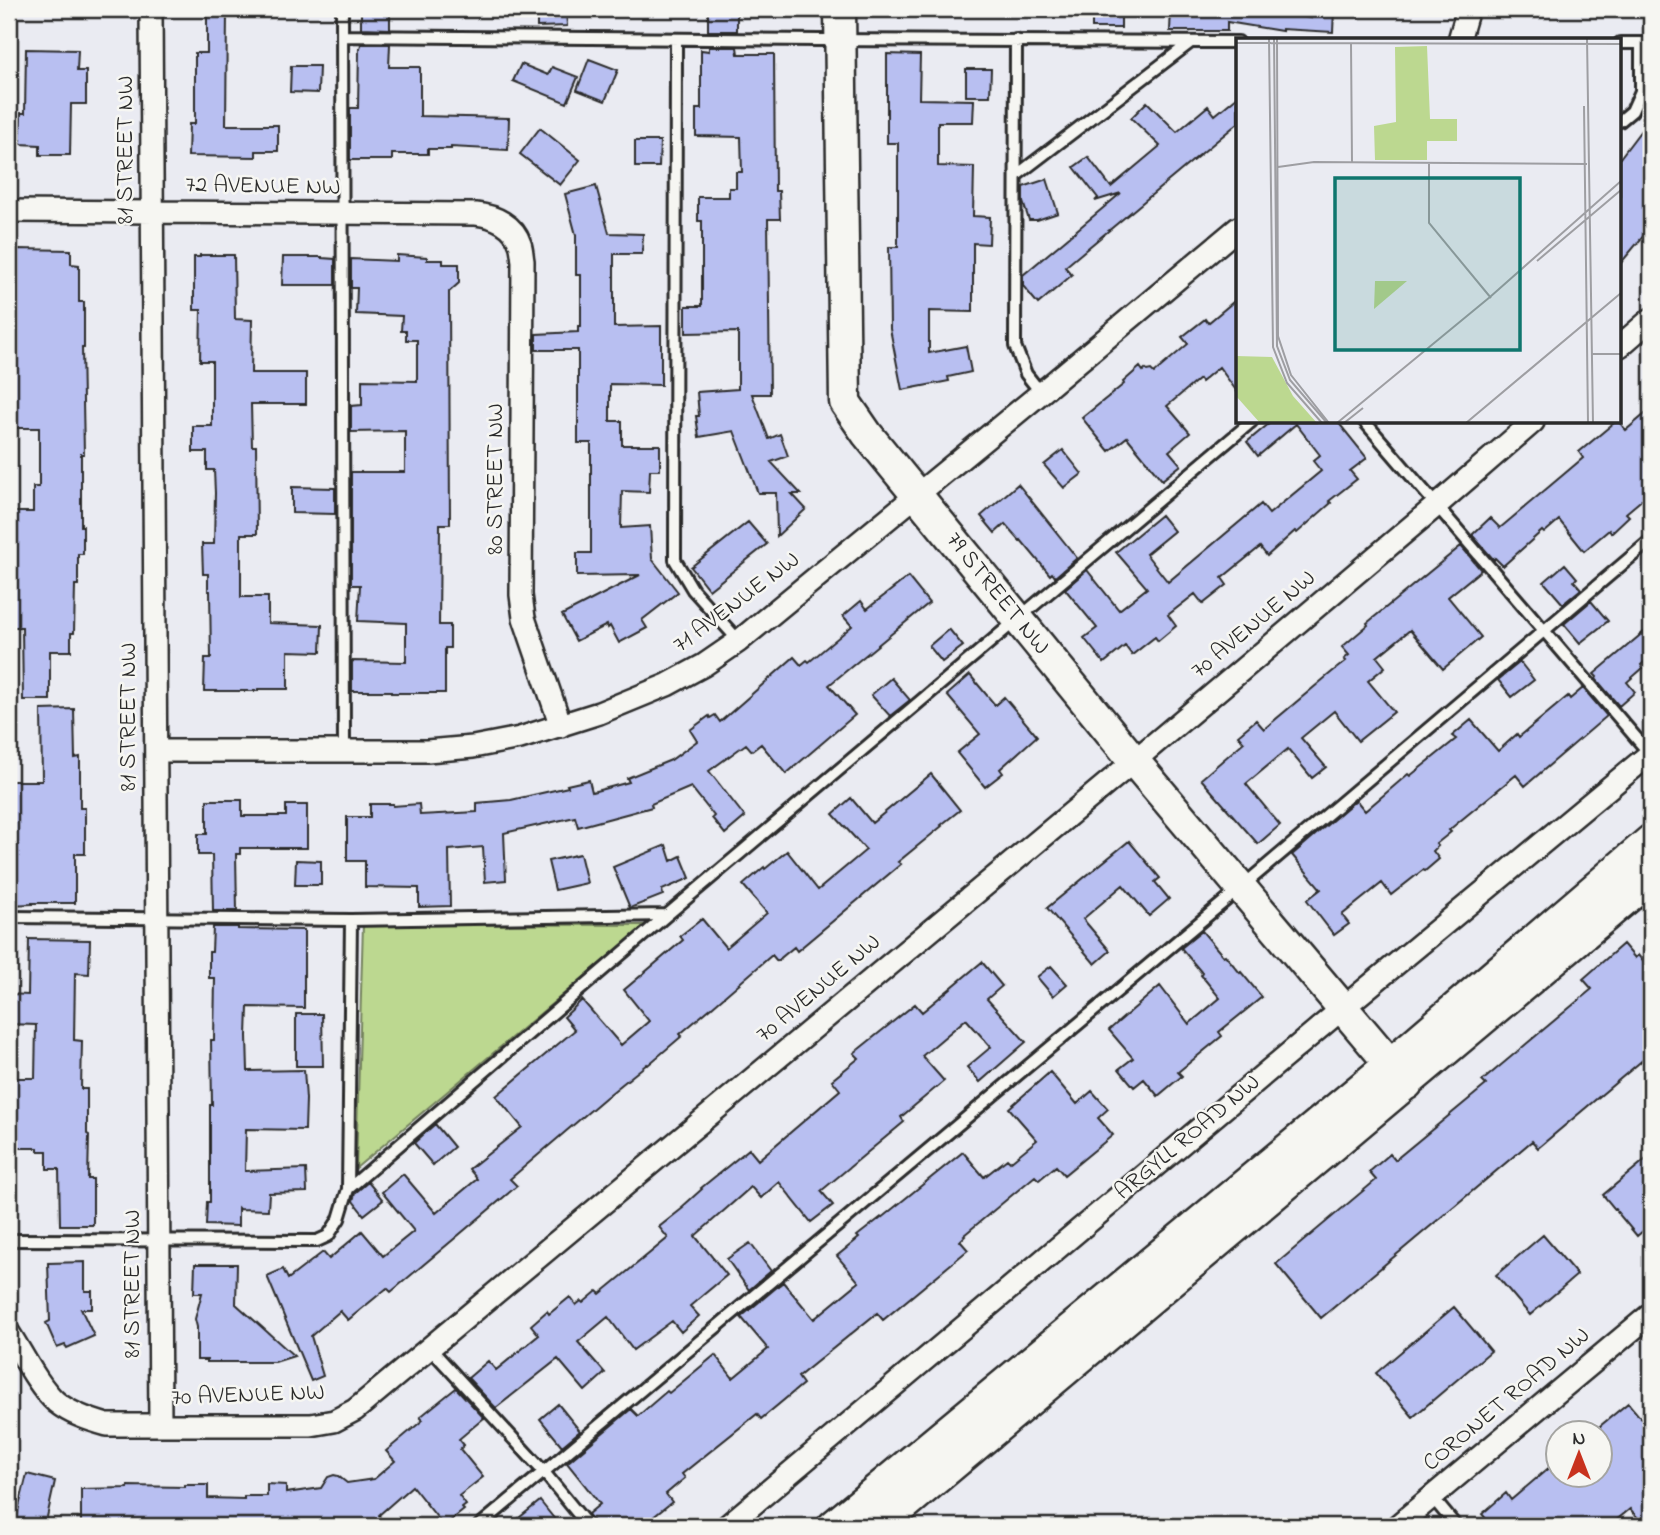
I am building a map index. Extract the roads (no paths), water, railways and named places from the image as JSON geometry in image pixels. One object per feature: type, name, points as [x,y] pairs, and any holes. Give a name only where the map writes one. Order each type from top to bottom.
[{"type":"main road","name":"79 STREET NW","points":[[840,9],[845,402],[867,434],[1017,620],[1398,1074]]},
{"type":"main road","points":[[880,1526],[1398,1074],[1651,840]]},
{"type":"main road","points":[[833,1526],[1398,1074],[1651,878]]},
{"type":"street","name":"81 STREET NW","points":[[151,9],[160,1425]]},
{"type":"street","points":[[1460,38],[1468,9]]},
{"type":"street","name":"72 AVENUE NW","points":[[9,211],[487,215],[512,229]]},
{"type":"street","name":"80 STREET NW","points":[[512,229],[520,244],[523,261],[521,595],[524,618],[561,726]]},
{"type":"street","name":"71 AVENUE NW","points":[[156,751],[427,751],[473,747],[520,738],[561,726],[667,685],[704,665],[739,641],[1236,230]]},
{"type":"street","points":[[1622,344],[1651,319]]},
{"type":"street","name":"70 AVENUE NW","points":[[9,1333],[45,1390],[57,1402],[74,1413],[107,1425],[311,1425],[334,1421],[355,1410],[1134,761],[1531,424]]},
{"type":"street","name":"ARGYLL ROAD NW","points":[[727,1526],[1651,753]]},
{"type":"street","name":"CORONET ROAD NW","points":[[1397,1526],[1651,1314]]},
{"type":"lane","points":[[342,9],[344,751]]},
{"type":"lane","points":[[343,36],[1236,42]]},
{"type":"lane","points":[[676,39],[675,560],[693,590],[739,641]]},
{"type":"lane","points":[[1016,40],[1016,346],[1026,373],[1041,393]]},
{"type":"lane","points":[[1017,175],[1191,42]]},
{"type":"lane","points":[[1622,43],[1646,43],[1640,91],[1632,111],[1622,119]]},
{"type":"lane","points":[[348,1189],[667,915],[1249,424]]},
{"type":"lane","points":[[1367,424],[1651,753]]},
{"type":"lane","points":[[478,1526],[1651,540]]},
{"type":"lane","points":[[9,917],[351,920],[667,915]]},
{"type":"lane","points":[[9,1240],[317,1241],[328,1236],[339,1219],[348,1189],[351,920]]},
{"type":"lane","points":[[430,1348],[543,1471],[588,1526]]},
{"type":"lane","points":[[1432,1497],[1456,1526]]}]
